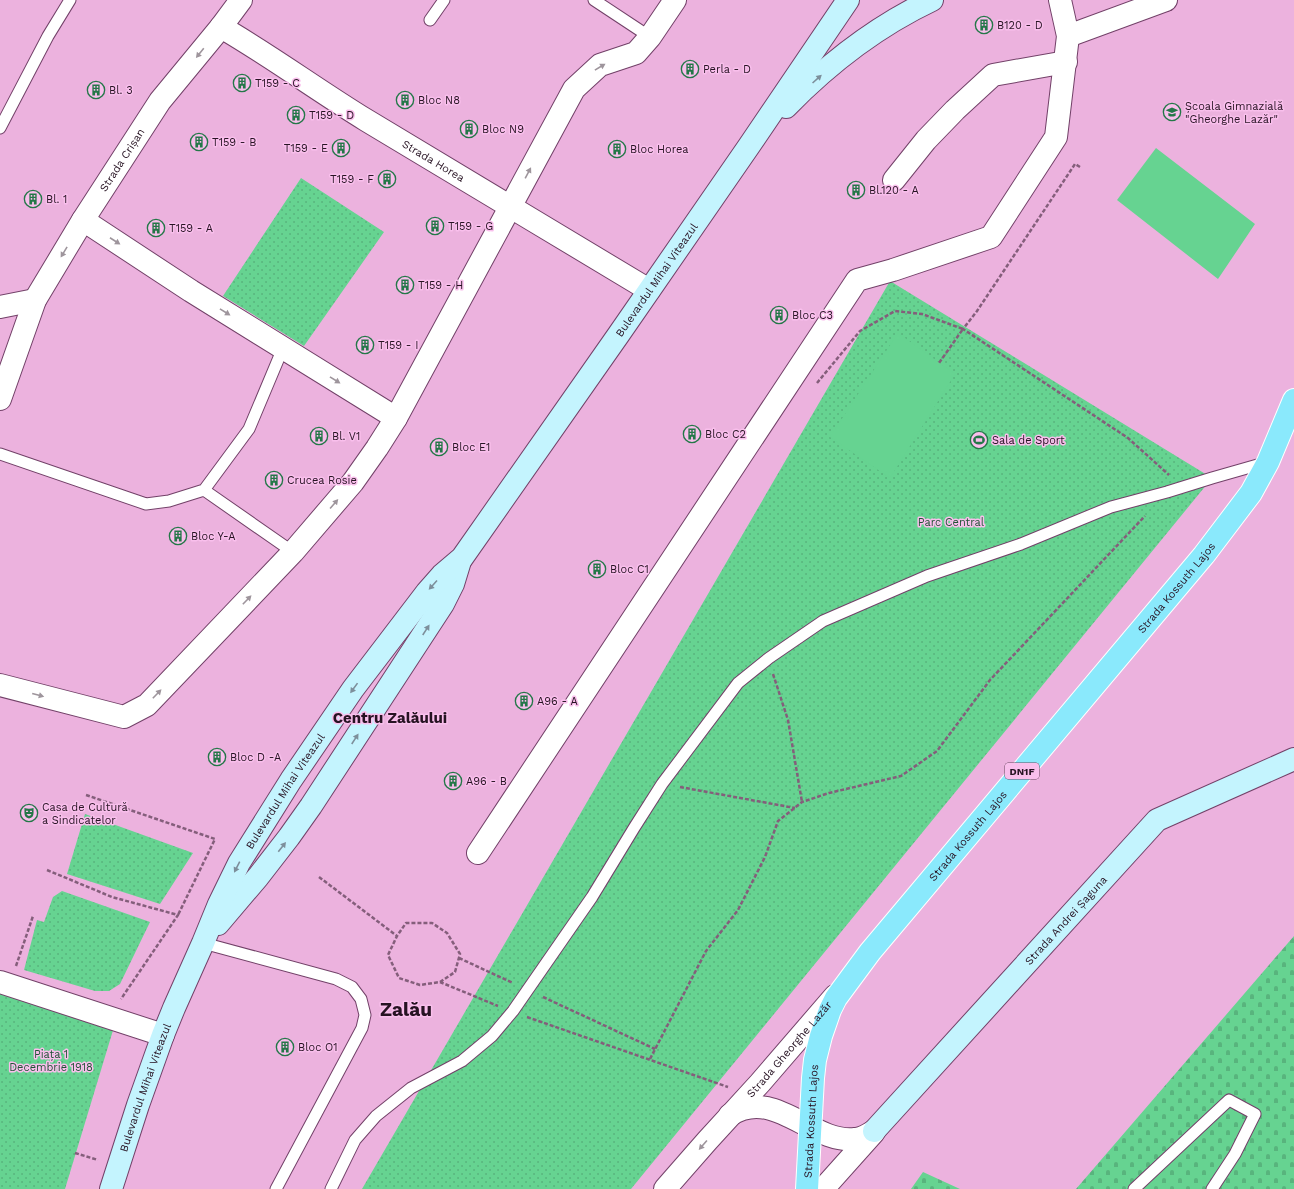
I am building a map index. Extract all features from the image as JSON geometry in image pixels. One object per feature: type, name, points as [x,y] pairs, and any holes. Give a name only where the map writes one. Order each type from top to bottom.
[{"type":"main road","name":"Bulevardul Mihai Viteazul","points":[[203,944],[258,877],[311,806],[443,604],[462,558],[750,146],[848,0]]},
{"type":"main road","points":[[750,146],[794,99],[853,48],[890,22],[932,0]]},
{"type":"main road","name":"Strada Kossuth Lajos","points":[[807,1189],[815,1060],[820,1036],[836,998],[870,952],[1204,555],[1251,493],[1268,462],[1294,400]]},
{"type":"main road","name":"Bulevardul Mihai Viteazul","points":[[111,1189],[163,1035],[219,904],[239,863],[353,688],[404,620],[442,575],[462,558]]},
{"type":"main road","name":"Strada Andrei Șaguna","points":[[874,1131],[1157,820],[1294,759]]},
{"type":"street","name":"Strada Crișan","points":[[0,399],[35,300],[83,220],[160,101],[242,0]]},
{"type":"street","points":[[0,685],[124,718],[147,704],[293,552],[353,482],[396,418],[574,89],[600,65],[636,53],[650,37],[675,0]]},
{"type":"street","points":[[478,853],[857,280],[893,270],[991,237],[1056,137],[1068,36],[1060,0]]},
{"type":"street","points":[[1068,36],[1166,0]]},
{"type":"street","name":"Strada Horea","points":[[221,27],[364,118],[649,290]]},
{"type":"street","points":[[894,180],[926,140],[955,110],[993,75],[1066,62]]},
{"type":"street","points":[[83,220],[191,291],[396,418]]},
{"type":"street","points":[[0,307],[35,300]]},
{"type":"street","name":"Strada Gheorghe Lazăr","points":[[665,1189],[760,1083],[848,981]]},
{"type":"street","points":[[4,984],[163,1035]]},
{"type":"street","name":"Strada Gheorghe Lazăr","points":[[729,1116],[738,1110],[758,1107],[780,1112],[811,1127]]},
{"type":"street","name":"Strada Andrei Șaguna","points":[[811,1127],[843,1140],[865,1137],[874,1131]]},
{"type":"street","name":"Strada Andrei Șaguna","points":[[824,1189],[874,1131]]},
{"type":"lane","points":[[0,128],[48,36],[70,0]]},
{"type":"lane","points":[[430,20],[444,0]]},
{"type":"lane","points":[[594,0],[650,37]]},
{"type":"lane","points":[[0,454],[146,504],[169,501],[204,490],[248,429],[267,388],[282,348]]},
{"type":"lane","points":[[331,1189],[355,1140],[376,1116],[411,1088],[462,1061],[492,1036],[513,1011],[592,897],[662,784],[738,683],[768,658],[823,621],[927,576],[1020,544],[1111,507],[1268,462]]},
{"type":"lane","points":[[204,490],[293,552]]},
{"type":"lane","points":[[203,944],[336,979],[352,987],[361,999],[365,1015],[362,1028],[276,1189]]},
{"type":"lane","points":[[1134,1189],[1229,1100],[1255,1114],[1235,1154],[1212,1189]]},
{"type":"path","points":[[939,363],[977,311],[1075,164],[1080,166]]},
{"type":"path","points":[[815,385],[860,331],[895,311],[922,314],[963,329],[1128,438],[1182,487]]},
{"type":"path","points":[[650,1059],[706,951],[738,910],[765,857],[778,820],[802,802],[829,793],[901,776],[937,752],[990,680],[1167,492]]},
{"type":"path","points":[[768,658],[788,720],[802,802]]},
{"type":"path","points":[[662,784],[795,808]]},
{"type":"path","points":[[86,795],[215,838],[178,915],[108,1018]]},
{"type":"path","points":[[47,870],[112,897],[178,915]]},
{"type":"path","points":[[319,877],[397,936]]},
{"type":"path","points":[[4,984],[33,916]]},
{"type":"path","points":[[406,923],[432,923],[447,933],[460,954],[455,972],[440,982],[420,985],[399,978],[388,955],[397,936],[406,923]]},
{"type":"path","points":[[459,958],[655,1049]]},
{"type":"path","points":[[440,982],[513,1011],[731,1088]]},
{"type":"green space","points":[[1156,148],[1255,224],[1218,279],[1117,200]]},
{"type":"green space","points":[[301,178],[384,232],[304,346],[223,296]]},
{"type":"green space","name":"Parc Central","points":[[890,281],[1212,478],[631,1189],[362,1189]]},
{"type":"green space","points":[[898,333],[955,374],[890,478],[830,437]]},
{"type":"green space","points":[[85,814],[193,853],[160,904],[67,874]]},
{"type":"green space","points":[[62,891],[150,922],[120,984],[109,991],[95,991],[24,970],[37,920],[44,922],[53,897]]},
{"type":"green space","points":[[1294,936],[1294,1189],[1076,1189]]},
{"type":"green space","name":"Piața 1 Decembrie 1918","points":[[0,992],[114,1027],[65,1189],[0,1189]]},
{"type":"green space","points":[[923,1172],[960,1189],[911,1189]]},
{"type":"place","name":"B120 - D","points":[[984,25]]},
{"type":"place","name":"Perla - D","points":[[690,69]]},
{"type":"place","name":"T159 - C","points":[[242,83]]},
{"type":"place","name":"Bl. 3","points":[[96,90]]},
{"type":"place","name":"Bloc N8","points":[[405,100]]},
{"type":"place","name":"Școala Gimnazială \"Gheorghe Lazăr\"","points":[[1172,112]]},
{"type":"place","name":"T159 - D","points":[[296,115]]},
{"type":"place","name":"Bloc N9","points":[[469,129]]},
{"type":"place","name":"T159 - B","points":[[199,142]]},
{"type":"place","name":"T159 - E","points":[[341,148]]},
{"type":"place","name":"Bloc Horea","points":[[617,149]]},
{"type":"place","name":"T159 - F","points":[[387,179]]},
{"type":"place","name":"Bl.120 - A","points":[[856,190]]},
{"type":"place","name":"Bl. 1","points":[[33,199]]},
{"type":"place","name":"T159 - G","points":[[435,226]]},
{"type":"place","name":"T159 - A","points":[[156,228]]},
{"type":"place","name":"T159 - H","points":[[405,285]]},
{"type":"place","name":"Bloc C3","points":[[779,315]]},
{"type":"place","name":"T159 - I","points":[[365,345]]},
{"type":"place","name":"Bloc C2","points":[[692,434]]},
{"type":"place","name":"Bl. V1","points":[[319,436]]},
{"type":"place","name":"Sala de Sport","points":[[979,440]]},
{"type":"place","name":"Bloc E1","points":[[439,447]]},
{"type":"place","name":"Crucea Rosie","points":[[274,480]]},
{"type":"place","name":"Bloc Y-A","points":[[178,536]]},
{"type":"place","name":"Bloc C1","points":[[597,569]]},
{"type":"place","name":"A96 - A","points":[[524,701]]},
{"type":"place","name":"Bloc D -A","points":[[217,757]]},
{"type":"place","name":"A96 - B","points":[[453,781]]},
{"type":"place","name":"Casa de Cultură a Sindicatelor","points":[[29,813]]},
{"type":"place","name":"Bloc O1","points":[[285,1047]]},
{"type":"district","name":"Centru Zalăului","points":[[390,718]]},
{"type":"district","name":"Zalău","points":[[406,1009]]}]
